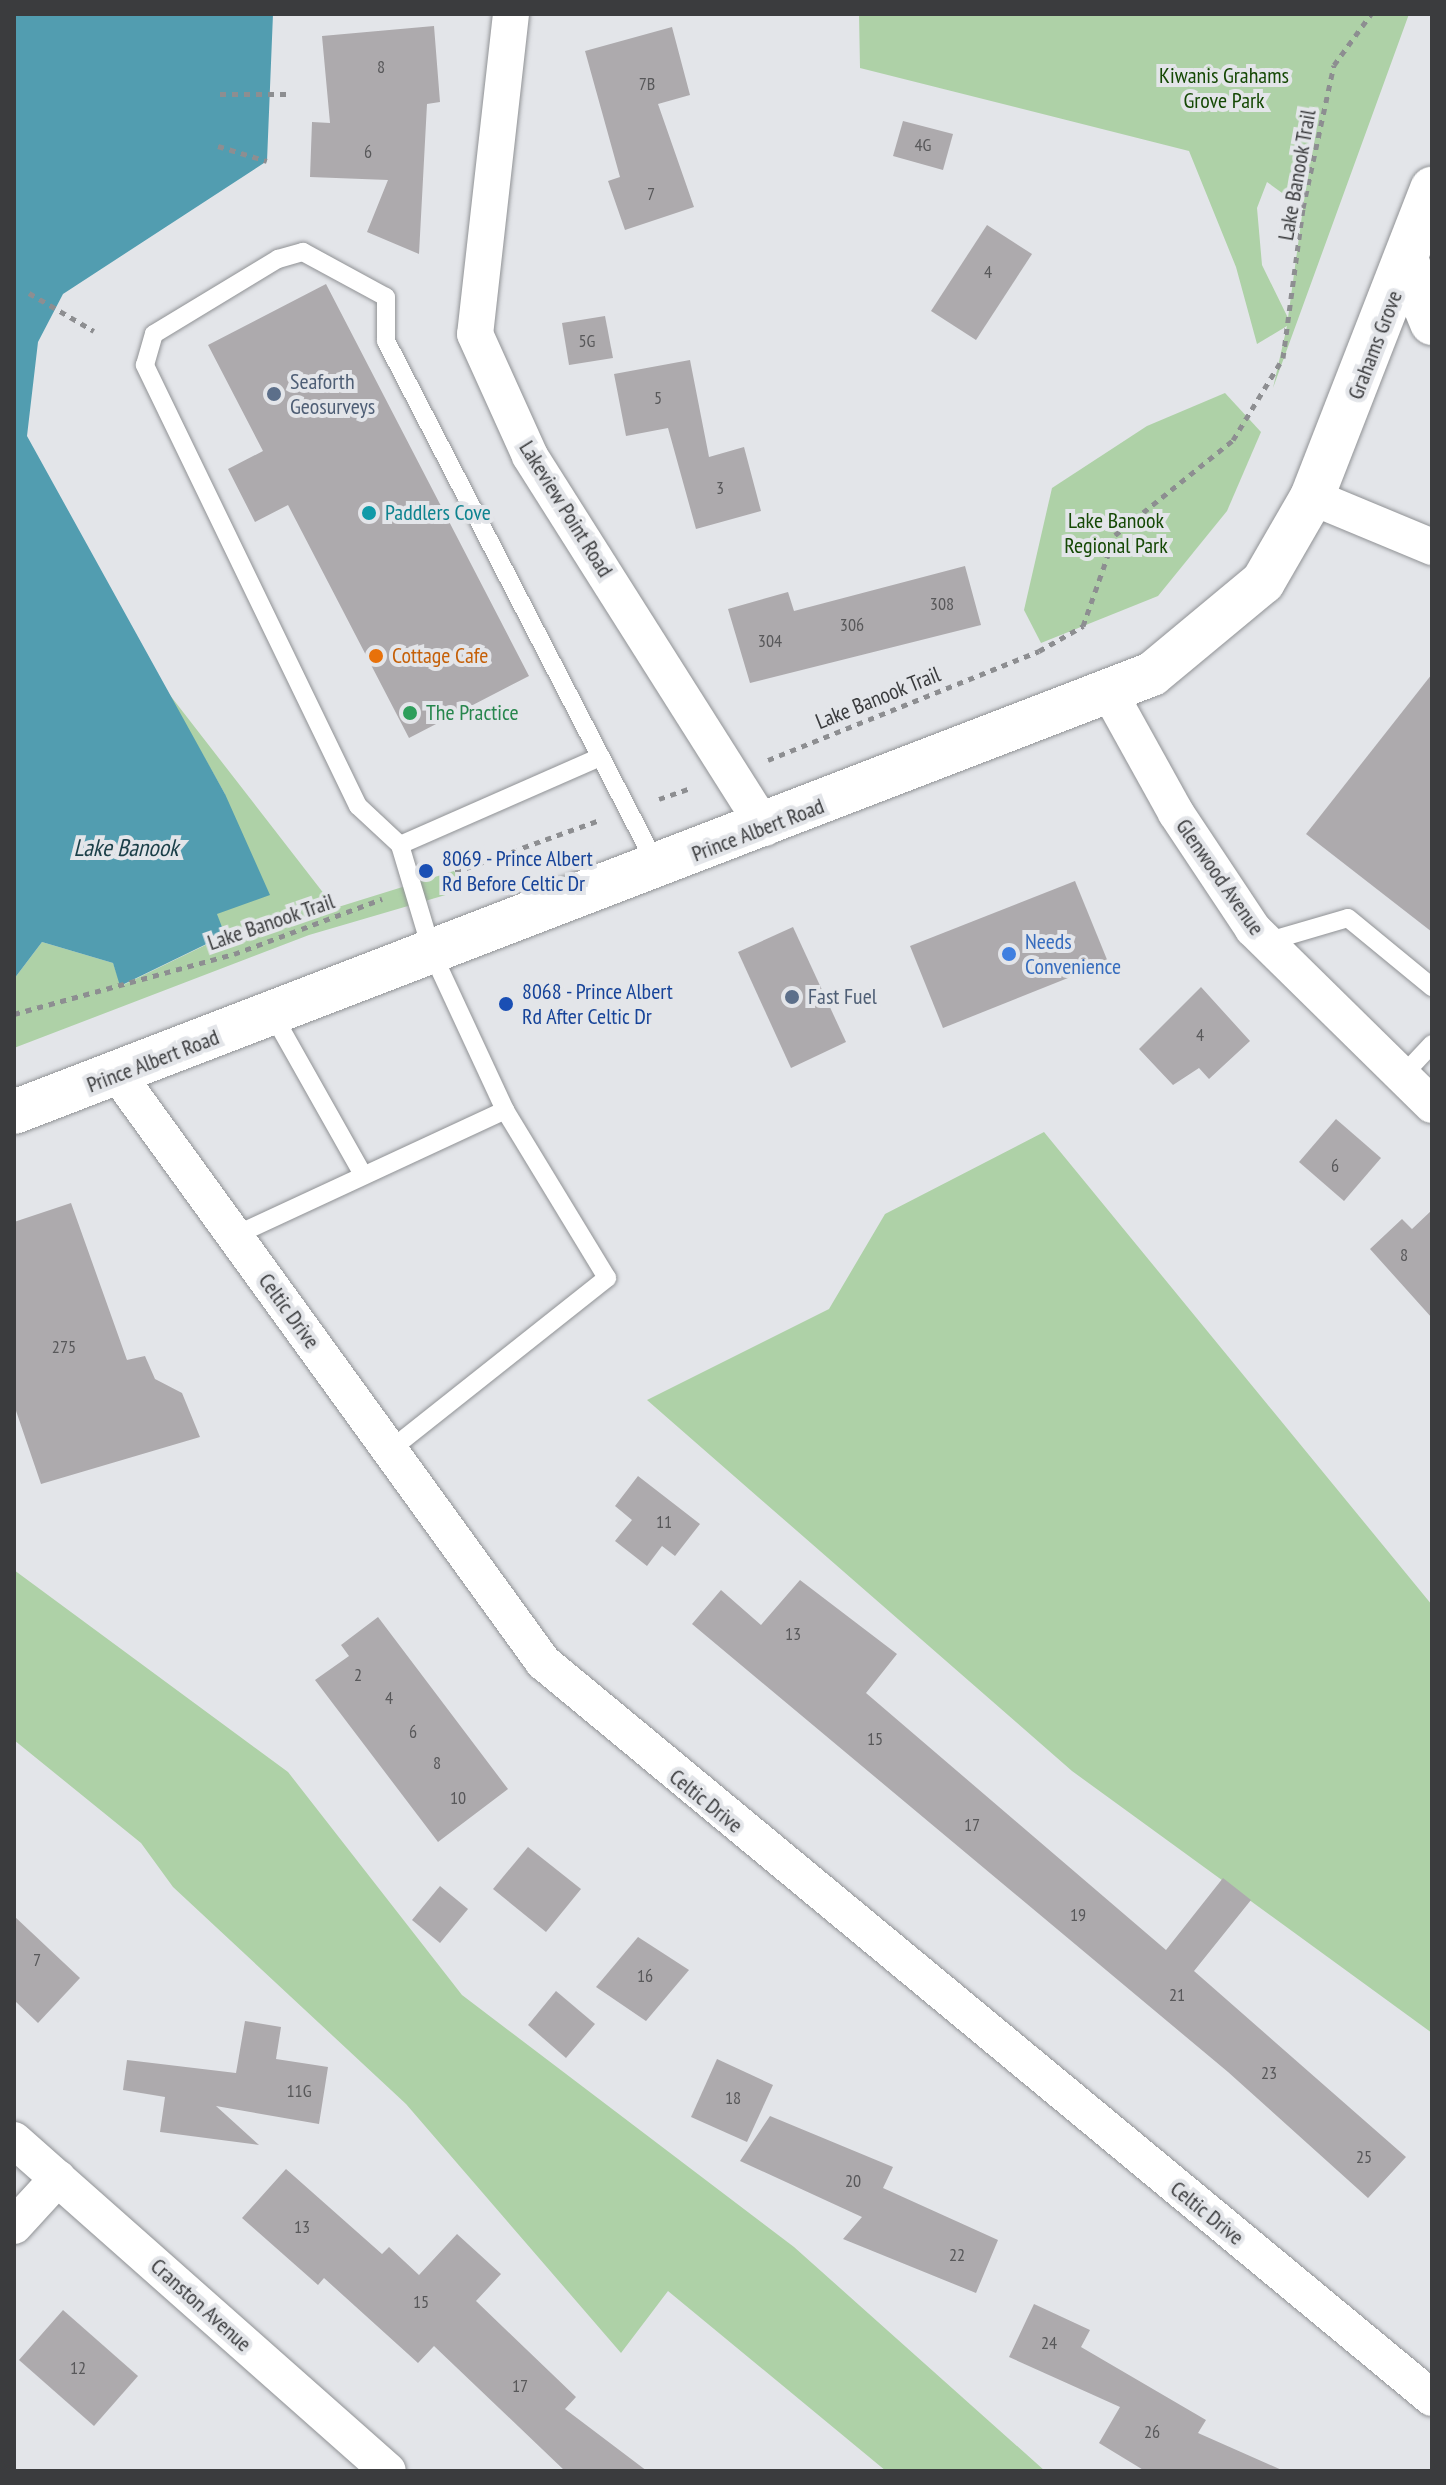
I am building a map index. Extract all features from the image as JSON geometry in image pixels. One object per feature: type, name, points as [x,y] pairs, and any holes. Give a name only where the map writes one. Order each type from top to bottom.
[{"type":"main road","name":"Grahams Grove","points":[[1312,497],[1407,262],[1432,189]]},
{"type":"main road","points":[[1407,262],[1432,323]]},
{"type":"main road","name":"Prince Albert Road","points":[[14,1112],[659,869],[1152,674],[1263,582],[1312,497]]},
{"type":"street","name":"Lakeview Point Road","points":[[511,14],[475,334],[530,456],[734,773],[765,828]]},
{"type":"street","points":[[1312,497],[1432,547]]},
{"type":"street","name":"Glenwood Avenue","points":[[1109,692],[1215,877],[1266,942],[1432,1105]]},
{"type":"street","name":"Celtic Drive","points":[[118,1075],[543,1662],[595,1709],[1432,2398]]},
{"type":"street","name":"Cranston Avenue","points":[[14,2140],[388,2471]]},
{"type":"street","points":[[14,2226],[58,2178]]},
{"type":"lane","points":[[390,1450],[607,1278],[505,1110],[433,955],[417,886],[400,845],[358,806],[145,365],[154,334],[278,259],[303,252],[386,297],[386,341],[659,869]]},
{"type":"lane","points":[[400,845],[600,757]]},
{"type":"lane","points":[[1266,942],[1348,918],[1432,987]]},
{"type":"lane","points":[[273,1015],[362,1173]]},
{"type":"lane","points":[[1402,1076],[1432,1044]]},
{"type":"lane","points":[[234,1236],[362,1173],[505,1110]]},
{"type":"path","name":"Lake Banook Trail","points":[[14,1014],[234,954],[627,809],[734,773],[1039,651],[1083,626],[1115,535],[1233,440],[1283,358],[1303,208],[1334,65],[1371,14]]},
{"type":"path","points":[[220,94],[288,94]]},
{"type":"path","points":[[218,146],[267,161]]},
{"type":"path","points":[[29,293],[94,331]]},
{"type":"green space","name":"Kiwanis Grahams Grove Park","points":[[859,14],[1409,14],[1273,388],[1287,326],[1257,344],[1236,267],[1189,151],[860,68]],"holes":[[[1267,182],[1303,208],[1288,318],[1262,265],[1257,208]]]},
{"type":"green space","name":"Lake Banook Regional Park","points":[[1225,393],[1261,432],[1227,511],[1158,596],[1041,643],[1024,610],[1052,488],[1147,426]]},
{"type":"green space","points":[[166,690],[335,908],[454,871],[466,889],[309,935],[14,1048],[14,979],[42,942],[113,963],[121,986],[224,936],[217,915],[225,794]]},
{"type":"green space","points":[[1044,1132],[1432,1605],[1432,2033],[1072,1771],[647,1400],[829,1309],[885,1214]]},
{"type":"green space","points":[[14,1570],[288,1772],[462,1995],[794,2247],[1045,2471],[886,2471],[668,2291],[621,2353],[406,2104],[173,1887],[141,1843],[14,1740]]},
{"type":"water","name":"Lake Banook","points":[[14,14],[273,14],[267,161],[63,294],[38,342],[27,436],[225,794],[270,895],[217,914],[225,935],[120,986],[113,963],[42,942],[14,979]]},
{"type":"building","points":[[434,26],[440,102],[427,104],[419,254],[367,232],[388,180],[310,177],[312,122],[330,123],[322,36]]},
{"type":"building","points":[[672,27],[690,95],[658,104],[694,207],[625,230],[608,181],[620,177],[585,51]]},
{"type":"building","points":[[903,121],[953,134],[943,170],[893,156]]},
{"type":"building","points":[[987,225],[1032,254],[976,340],[931,311]]},
{"type":"building","name":"Paddlers Cove","points":[[326,284],[529,676],[409,738],[288,505],[255,522],[228,469],[263,451],[208,345]]},
{"type":"building","points":[[605,316],[613,358],[569,365],[562,323]]},
{"type":"building","points":[[690,360],[709,457],[744,447],[761,511],[696,529],[668,428],[626,436],[614,374]]},
{"type":"building","points":[[965,566],[981,625],[750,683],[728,609],[788,592],[794,611]]},
{"type":"building","points":[[1432,674],[1432,932],[1306,834]]},
{"type":"building","name":"Needs Convenience","points":[[1075,881],[1108,962],[943,1028],[910,946]]},
{"type":"building","name":"Fast Fuel","points":[[793,927],[846,1042],[791,1068],[738,952]]},
{"type":"building","points":[[1201,987],[1250,1041],[1209,1079],[1199,1068],[1173,1085],[1139,1049]]},
{"type":"building","points":[[1336,1119],[1381,1158],[1344,1201],[1299,1162]]},
{"type":"building","points":[[71,1203],[127,1360],[145,1356],[155,1379],[182,1393],[200,1437],[41,1484],[14,1405],[14,1222]]},
{"type":"building","points":[[1432,1210],[1432,1318],[1370,1249],[1402,1219],[1412,1229]]},
{"type":"building","points":[[638,1476],[700,1524],[675,1556],[662,1546],[647,1566],[615,1541],[632,1520],[615,1506]]},
{"type":"building","points":[[800,1580],[897,1654],[866,1693],[1166,1950],[1223,1878],[1251,1900],[1194,1971],[1406,2157],[1368,2198],[1228,2072],[692,1624],[721,1590],[761,1625]]},
{"type":"building","points":[[378,1617],[508,1789],[438,1842],[315,1680],[349,1656],[341,1645]]},
{"type":"building","points":[[528,1847],[581,1889],[546,1932],[493,1889]]},
{"type":"building","points":[[440,1886],[468,1909],[440,1943],[412,1920]]},
{"type":"building","points":[[14,1916],[80,1978],[38,2023],[14,2000]]},
{"type":"building","points":[[638,1937],[689,1970],[646,2021],[596,1987]]},
{"type":"building","points":[[556,1991],[595,2024],[566,2058],[528,2025]]},
{"type":"building","points":[[245,2021],[281,2027],[276,2059],[328,2067],[319,2124],[216,2106],[259,2145],[160,2132],[165,2097],[123,2090],[127,2060],[236,2073]]},
{"type":"building","points":[[717,2059],[773,2085],[747,2142],[691,2117]]},
{"type":"building","points":[[770,2116],[893,2167],[883,2188],[998,2240],[976,2293],[843,2239],[862,2217],[740,2161]]},
{"type":"building","points":[[286,2169],[382,2254],[389,2247],[419,2275],[457,2234],[501,2274],[476,2301],[576,2397],[565,2409],[647,2471],[565,2471],[434,2346],[418,2363],[324,2278],[318,2285],[242,2218]]},
{"type":"building","points":[[1034,2304],[1090,2330],[1081,2347],[1206,2420],[1198,2433],[1284,2471],[1145,2471],[1099,2443],[1120,2407],[1009,2357]]},
{"type":"building","points":[[63,2310],[138,2376],[94,2426],[19,2360]]},
{"type":"place","name":"Seaforth Geosurveys","points":[[274,394]]},
{"type":"place","name":"Paddlers Cove","points":[[369,513]]},
{"type":"place","name":"Cottage Cafe","points":[[376,656]]},
{"type":"place","name":"The Practice","points":[[410,713]]},
{"type":"place","name":"8069 - Prince Albert Rd Before Celtic Dr","points":[[426,871]]},
{"type":"place","name":"Needs Convenience","points":[[1009,954]]},
{"type":"place","name":"Fast Fuel","points":[[792,997]]},
{"type":"place","name":"8068 - Prince Albert Rd After Celtic Dr","points":[[506,1004]]}]
